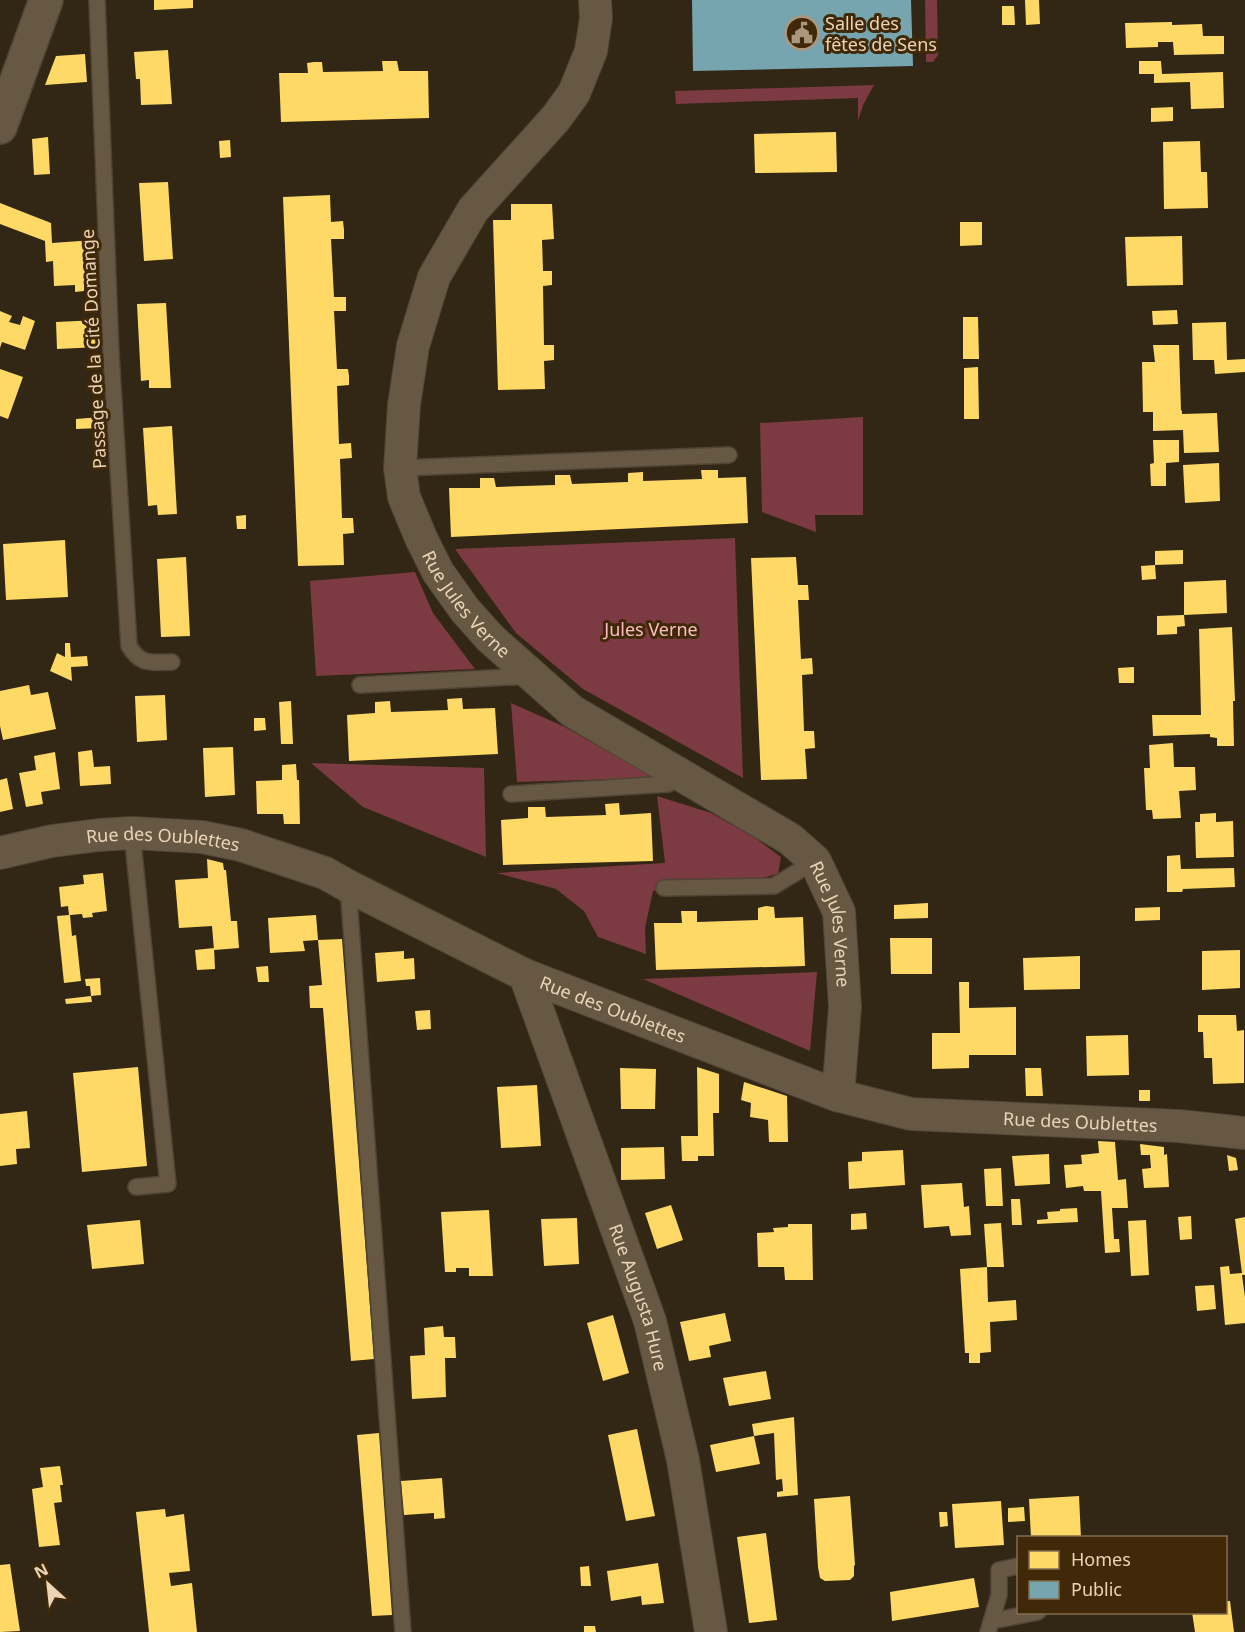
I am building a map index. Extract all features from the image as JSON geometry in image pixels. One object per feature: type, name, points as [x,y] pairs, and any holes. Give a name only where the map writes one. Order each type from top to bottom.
[{"type":"main road","points":[[0,127],[46,0]]},
{"type":"street","name":"Rue Jules Verne","points":[[595,0],[596,18],[591,51],[574,93],[556,118],[473,210],[434,277],[413,346],[404,405],[400,468],[404,497],[438,572],[465,610],[490,638],[572,711],[790,838],[815,861],[838,912],[845,1007],[838,1095]]},
{"type":"street","name":"Rue des Oublettes","points":[[0,854],[52,841],[132,833],[202,837],[241,845],[326,873],[525,975],[838,1095],[911,1114],[1179,1126],[1245,1133]]},
{"type":"street","name":"Rue Augusta Hure","points":[[525,975],[650,1321],[683,1460],[711,1632]]},
{"type":"lane","name":"Passage de la Cité Domange","points":[[97,0],[111,354],[129,646],[138,658],[145,662],[172,662]]},
{"type":"lane","points":[[400,468],[729,455]]},
{"type":"lane","points":[[360,685],[533,676]]},
{"type":"lane","points":[[511,794],[668,784],[680,774]]},
{"type":"lane","points":[[132,833],[168,1184],[136,1187]]},
{"type":"lane","points":[[664,888],[774,886],[815,861]]},
{"type":"lane","points":[[348,886],[403,1632]]},
{"type":"lane","points":[[990,1626],[999,1595],[999,1570],[1017,1566]]},
{"type":"lane","points":[[990,1626],[1031,1614]]},
{"type":"green space","points":[[925,0],[937,0],[938,55],[933,62],[926,62]]},
{"type":"green space","points":[[874,85],[863,105],[858,121],[858,98],[676,104],[675,91]]},
{"type":"green space","points":[[863,417],[863,515],[815,515],[816,532],[762,512],[760,423]]},
{"type":"green space","name":"Jules Verne","points":[[735,538],[743,778],[583,689],[516,633],[455,549]]},
{"type":"green space","points":[[415,572],[433,613],[475,669],[316,676],[310,581]]},
{"type":"green space","points":[[511,703],[563,726],[656,778],[517,782]]},
{"type":"green space","points":[[311,763],[484,768],[486,857],[363,807]]},
{"type":"green space","points":[[657,796],[711,813],[754,837],[781,857],[778,874],[746,882],[664,888],[653,891],[645,928],[646,954],[598,937],[584,911],[556,889],[497,873],[665,863]]},
{"type":"green space","points":[[817,972],[810,1051],[643,979]]},
{"type":"building: Homes","points":[[154,0],[193,0],[193,8],[154,10]]},
{"type":"building: Homes","points":[[1025,0],[1039,0],[1040,24],[1026,25]]},
{"type":"building: Homes","points":[[1002,6],[1014,6],[1015,25],[1002,25]]},
{"type":"building: Homes","points":[[1172,22],[1172,25],[1202,24],[1203,36],[1224,36],[1224,54],[1174,55],[1173,42],[1158,42],[1158,47],[1126,48],[1125,23]]},
{"type":"building: Homes","points":[[168,50],[172,104],[141,105],[140,79],[136,79],[134,52]]},
{"type":"building: Homes","points":[[85,54],[87,82],[45,85],[56,56]]},
{"type":"building: Homes","points":[[382,61],[397,61],[399,71],[428,71],[429,118],[281,122],[279,73],[308,73],[307,63],[314,62],[322,62],[323,72],[383,71]]},
{"type":"building: Homes","points":[[1139,61],[1161,61],[1162,74],[1223,72],[1224,108],[1191,109],[1190,82],[1154,83],[1154,74],[1139,74]]},
{"type":"building: Homes","points":[[1173,107],[1173,121],[1151,122],[1151,108]]},
{"type":"building: Homes","points":[[836,132],[837,172],[755,173],[754,134]]},
{"type":"building: Homes","points":[[48,137],[50,174],[34,175],[32,139]]},
{"type":"building: Homes","points":[[230,140],[231,157],[220,158],[219,141]]},
{"type":"building: Homes","points":[[1200,141],[1201,172],[1207,172],[1208,208],[1164,209],[1163,142]]},
{"type":"building: Homes","points":[[168,182],[173,259],[144,261],[139,183]]},
{"type":"building: Homes","points":[[330,195],[331,222],[343,221],[344,230],[344,239],[331,239],[334,297],[346,297],[346,311],[334,311],[337,369],[348,369],[349,376],[349,385],[337,386],[339,444],[351,443],[352,458],[340,459],[342,518],[353,518],[354,533],[343,534],[344,565],[298,566],[283,197]]},
{"type":"building: Homes","points":[[0,203],[51,223],[52,243],[94,240],[96,283],[84,284],[84,291],[75,292],[75,285],[54,286],[53,261],[46,262],[45,241],[0,224]]},
{"type":"building: Homes","points":[[511,204],[552,204],[554,239],[542,240],[543,271],[552,271],[552,285],[543,286],[544,345],[554,345],[554,360],[544,361],[545,389],[498,390],[493,220],[511,220]]},
{"type":"building: Homes","points":[[960,222],[982,222],[982,245],[960,246]]},
{"type":"building: Homes","points":[[1182,236],[1183,285],[1127,286],[1125,237]]},
{"type":"building: Homes","points":[[166,303],[171,388],[149,388],[149,380],[141,381],[137,304]]},
{"type":"building: Homes","points":[[1177,310],[1178,324],[1153,325],[1152,311]]},
{"type":"building: Homes","points":[[0,311],[12,316],[9,322],[20,325],[23,316],[35,321],[25,350],[2,342],[0,348]]},
{"type":"building: Homes","points":[[963,317],[978,317],[979,359],[963,359]]},
{"type":"building: Homes","points":[[98,320],[99,347],[57,349],[56,322]]},
{"type":"building: Homes","points":[[1226,322],[1227,360],[1245,359],[1245,372],[1215,374],[1214,360],[1193,360],[1192,323]]},
{"type":"building: Homes","points":[[1153,345],[1179,345],[1182,414],[1217,413],[1219,452],[1184,453],[1183,430],[1153,431],[1153,412],[1143,412],[1142,362],[1155,362]]},
{"type":"building: Homes","points":[[978,367],[979,419],[964,419],[964,368]]},
{"type":"building: Homes","points":[[0,369],[23,377],[8,419],[0,416]]},
{"type":"building: Homes","points":[[100,417],[101,428],[76,429],[76,419]]},
{"type":"building: Homes","points":[[172,426],[177,514],[158,515],[157,505],[148,506],[143,428]]},
{"type":"building: Homes","points":[[1153,440],[1179,440],[1179,462],[1166,463],[1166,486],[1151,486],[1150,464],[1154,463]]},
{"type":"building: Homes","points":[[1219,463],[1220,501],[1185,503],[1183,465]]},
{"type":"building: Homes","points":[[701,470],[718,470],[718,478],[746,477],[748,523],[451,537],[449,488],[480,488],[480,478],[494,478],[496,487],[555,485],[555,475],[570,475],[572,484],[628,482],[628,473],[643,472],[643,481],[702,479]]},
{"type":"building: Homes","points":[[246,515],[246,529],[237,529],[236,516]]},
{"type":"building: Homes","points":[[65,540],[68,597],[6,600],[3,544]]},
{"type":"building: Homes","points":[[1183,550],[1183,564],[1155,565],[1155,551]]},
{"type":"building: Homes","points":[[186,557],[190,636],[161,637],[157,559]]},
{"type":"building: Homes","points":[[796,557],[798,585],[808,585],[809,600],[798,600],[801,659],[812,658],[813,674],[802,675],[804,731],[814,731],[815,748],[805,749],[807,779],[761,780],[751,558]]},
{"type":"building: Homes","points":[[1155,565],[1156,579],[1142,580],[1141,566]]},
{"type":"building: Homes","points":[[1226,580],[1227,613],[1184,615],[1184,582]]},
{"type":"building: Homes","points":[[1184,615],[1185,626],[1177,627],[1177,634],[1157,635],[1157,616]]},
{"type":"building: Homes","points":[[1232,627],[1234,746],[1217,746],[1217,738],[1210,737],[1210,734],[1153,736],[1152,715],[1201,715],[1199,629]]},
{"type":"building: Homes","points":[[65,643],[70,643],[71,657],[87,656],[88,666],[71,667],[72,681],[50,671],[57,653],[65,657]]},
{"type":"building: Homes","points":[[1134,667],[1134,683],[1119,683],[1118,668]]},
{"type":"building: Homes","points":[[29,685],[31,695],[48,692],[56,729],[3,740],[0,726],[0,691]]},
{"type":"building: Homes","points":[[165,695],[167,740],[137,742],[135,696]]},
{"type":"building: Homes","points":[[462,698],[463,709],[495,708],[498,754],[349,761],[347,715],[375,713],[375,702],[390,701],[391,712],[448,710],[447,699]]},
{"type":"building: Homes","points":[[291,701],[293,744],[281,744],[279,702]]},
{"type":"building: Homes","points":[[254,718],[265,718],[266,730],[254,731]]},
{"type":"building: Homes","points":[[1173,743],[1174,767],[1195,767],[1196,790],[1179,791],[1181,818],[1153,819],[1152,810],[1146,810],[1144,768],[1150,768],[1149,745]]},
{"type":"building: Homes","points":[[233,747],[235,795],[205,797],[203,748]]},
{"type":"building: Homes","points":[[92,750],[94,767],[110,766],[111,784],[80,786],[78,752]]},
{"type":"building: Homes","points":[[55,752],[60,789],[41,792],[43,804],[26,807],[19,773],[36,770],[34,756]]},
{"type":"building: Homes","points":[[296,764],[297,780],[299,780],[300,824],[284,824],[283,814],[257,814],[256,781],[282,780],[282,765]]},
{"type":"building: Homes","points":[[7,778],[13,809],[0,812],[0,780]]},
{"type":"building: Homes","points":[[619,803],[620,815],[651,813],[653,861],[503,865],[501,820],[528,818],[528,807],[545,807],[546,817],[606,815],[605,804]]},
{"type":"building: Homes","points":[[1216,813],[1216,822],[1233,821],[1234,857],[1196,858],[1195,822],[1200,822],[1200,814]]},
{"type":"building: Homes","points":[[1180,855],[1181,869],[1234,868],[1235,887],[1183,889],[1182,892],[1167,892],[1167,856]]},
{"type":"building: Homes","points":[[207,859],[223,863],[224,870],[226,870],[231,921],[237,921],[239,948],[214,950],[212,926],[179,928],[175,880],[208,878]]},
{"type":"building: Homes","points":[[103,873],[107,911],[92,913],[93,917],[83,918],[82,914],[70,915],[72,936],[76,935],[81,981],[64,983],[57,916],[69,915],[68,906],[61,907],[59,887],[84,884],[83,875]]},
{"type":"building: Homes","points":[[928,903],[928,918],[894,919],[894,905]]},
{"type":"building: Homes","points":[[774,907],[775,918],[803,917],[805,966],[656,970],[654,923],[682,923],[681,911],[697,911],[697,922],[758,920],[758,908]]},
{"type":"building: Homes","points":[[1160,907],[1160,920],[1135,921],[1135,908]]},
{"type":"building: Homes","points":[[316,915],[318,940],[303,941],[305,951],[270,953],[268,918]]},
{"type":"building: Homes","points":[[890,938],[932,938],[932,974],[891,974]]},
{"type":"building: Homes","points":[[342,939],[374,1359],[351,1361],[323,1008],[310,1008],[309,986],[322,985],[318,940]]},
{"type":"building: Homes","points":[[214,948],[215,969],[197,970],[195,950]]},
{"type":"building: Homes","points":[[1240,950],[1240,988],[1202,990],[1202,951]]},
{"type":"building: Homes","points":[[404,951],[404,959],[414,958],[415,979],[377,982],[375,953]]},
{"type":"building: Homes","points":[[1080,956],[1080,989],[1024,990],[1023,958]]},
{"type":"building: Homes","points":[[268,966],[269,982],[258,982],[256,967]]},
{"type":"building: Homes","points":[[100,978],[101,995],[91,996],[90,986],[86,986],[85,979]]},
{"type":"building: Homes","points":[[959,982],[969,982],[969,1008],[1016,1007],[1016,1055],[969,1055],[969,1068],[932,1069],[932,1033],[960,1033]]},
{"type":"building: Homes","points":[[91,996],[92,1002],[66,1004],[65,999]]},
{"type":"building: Homes","points":[[430,1010],[431,1029],[417,1030],[415,1011]]},
{"type":"building: Homes","points":[[1198,1015],[1236,1015],[1237,1031],[1244,1030],[1244,1083],[1213,1084],[1212,1058],[1204,1058],[1203,1032],[1198,1032]]},
{"type":"building: Homes","points":[[1128,1035],[1129,1075],[1087,1076],[1086,1036]]},
{"type":"building: Homes","points":[[138,1067],[147,1166],[82,1172],[73,1073]]},
{"type":"building: Homes","points":[[697,1067],[719,1074],[719,1113],[713,1113],[714,1156],[698,1156],[698,1161],[682,1161],[681,1136],[698,1136]]},
{"type":"building: Homes","points":[[620,1068],[656,1069],[655,1109],[621,1109]]},
{"type":"building: Homes","points":[[1025,1068],[1041,1068],[1043,1096],[1026,1096]]},
{"type":"building: Homes","points":[[744,1082],[787,1096],[788,1142],[769,1142],[768,1120],[750,1117],[751,1103],[741,1100]]},
{"type":"building: Homes","points":[[537,1085],[541,1146],[501,1148],[497,1087]]},
{"type":"building: Homes","points":[[1139,1090],[1150,1090],[1150,1101],[1139,1101]]},
{"type":"building: Homes","points":[[27,1111],[30,1148],[16,1149],[17,1164],[0,1166],[0,1114]]},
{"type":"building: Homes","points":[[1098,1141],[1115,1142],[1118,1180],[1126,1179],[1128,1208],[1112,1208],[1114,1239],[1119,1239],[1120,1252],[1105,1253],[1101,1191],[1084,1191],[1083,1186],[1066,1188],[1064,1165],[1082,1164],[1081,1155],[1099,1153]]},
{"type":"building: Homes","points":[[1140,1144],[1164,1147],[1164,1155],[1167,1154],[1169,1187],[1144,1188],[1142,1169],[1151,1168],[1150,1155],[1141,1155]]},
{"type":"building: Homes","points":[[664,1147],[665,1179],[621,1180],[621,1148]]},
{"type":"building: Homes","points":[[903,1150],[905,1185],[849,1189],[848,1162],[862,1161],[862,1152]]},
{"type":"building: Homes","points":[[1049,1154],[1050,1184],[1015,1186],[1012,1156]]},
{"type":"building: Homes","points":[[1227,1155],[1236,1158],[1238,1170],[1229,1171]]},
{"type":"building: Homes","points":[[1001,1168],[1003,1206],[986,1206],[984,1169]]},
{"type":"building: Homes","points":[[962,1183],[964,1207],[969,1206],[971,1235],[951,1236],[949,1226],[924,1228],[921,1185]]},
{"type":"building: Homes","points":[[1011,1199],[1020,1199],[1022,1225],[1012,1225]]},
{"type":"building: Homes","points":[[671,1205],[683,1240],[657,1249],[645,1213]]},
{"type":"building: Homes","points":[[1077,1208],[1078,1222],[1037,1224],[1037,1220],[1048,1219],[1047,1212]]},
{"type":"building: Homes","points":[[489,1210],[493,1276],[469,1276],[469,1268],[456,1268],[456,1272],[445,1272],[441,1212]]},
{"type":"building: Homes","points":[[866,1213],[867,1229],[851,1230],[851,1214]]},
{"type":"building: Homes","points":[[1191,1216],[1192,1239],[1180,1240],[1178,1217]]},
{"type":"building: Homes","points":[[1245,1217],[1245,1275],[1242,1275],[1245,1323],[1225,1325],[1220,1267],[1229,1266],[1230,1274],[1242,1273],[1235,1219]]},
{"type":"building: Homes","points":[[577,1218],[579,1264],[544,1266],[541,1219]]},
{"type":"building: Homes","points":[[140,1220],[144,1264],[92,1269],[87,1225]]},
{"type":"building: Homes","points":[[1146,1220],[1149,1275],[1131,1276],[1128,1221]]},
{"type":"building: Homes","points":[[1001,1223],[1004,1267],[987,1267],[984,1224]]},
{"type":"building: Homes","points":[[788,1224],[812,1224],[813,1280],[785,1280],[784,1267],[758,1267],[757,1233],[774,1232],[773,1228],[788,1227]]},
{"type":"building: Homes","points":[[987,1267],[988,1302],[1016,1300],[1017,1320],[990,1322],[991,1352],[980,1353],[980,1363],[969,1363],[969,1353],[965,1353],[960,1269]]},
{"type":"building: Homes","points":[[1214,1285],[1216,1309],[1197,1311],[1195,1286]]},
{"type":"building: Homes","points":[[725,1313],[731,1341],[709,1346],[711,1357],[689,1361],[680,1322]]},
{"type":"building: Homes","points":[[613,1315],[629,1373],[603,1381],[587,1323]]},
{"type":"building: Homes","points":[[443,1326],[444,1337],[455,1337],[456,1358],[445,1358],[446,1397],[412,1399],[410,1356],[425,1355],[424,1328]]},
{"type":"building: Homes","points":[[766,1371],[771,1399],[729,1406],[723,1378]]},
{"type":"building: Homes","points":[[794,1417],[798,1495],[777,1497],[777,1492],[783,1491],[782,1479],[776,1480],[774,1433],[754,1436],[752,1424]]},
{"type":"building: Homes","points":[[637,1429],[655,1516],[626,1521],[608,1435]]},
{"type":"building: Homes","points":[[379,1433],[392,1615],[372,1616],[357,1435]]},
{"type":"building: Homes","points":[[754,1436],[760,1464],[716,1472],[710,1445]]},
{"type":"building: Homes","points":[[60,1466],[63,1485],[60,1485],[62,1502],[54,1503],[60,1545],[39,1547],[32,1489],[43,1487],[40,1468]]},
{"type":"building: Homes","points":[[442,1478],[445,1518],[434,1519],[434,1513],[404,1515],[401,1481]]},
{"type":"building: Homes","points":[[850,1496],[854,1576],[850,1580],[825,1581],[820,1578],[818,1567],[814,1499]]},
{"type":"building: Homes","points":[[1079,1496],[1081,1536],[1031,1536],[1029,1499]]},
{"type":"building: Homes","points":[[1001,1501],[1004,1545],[955,1548],[952,1504]]},
{"type":"building: Homes","points":[[1024,1507],[1025,1521],[1008,1522],[1008,1508]]},
{"type":"building: Homes","points":[[165,1509],[166,1517],[184,1514],[190,1571],[169,1573],[171,1586],[192,1583],[197,1632],[149,1632],[136,1512]]},
{"type":"building: Homes","points":[[939,1512],[947,1512],[948,1526],[940,1527]]},
{"type":"building: Homes","points":[[766,1533],[777,1620],[749,1623],[737,1537]]},
{"type":"building: Homes","points":[[658,1563],[664,1603],[642,1605],[641,1596],[611,1601],[607,1571]]},
{"type":"building: Homes","points":[[10,1564],[20,1631],[0,1632],[0,1565]]},
{"type":"building: Homes","points":[[589,1566],[591,1586],[581,1586],[580,1567]]},
{"type":"building: Homes","points":[[974,1578],[979,1607],[892,1621],[890,1592]]},
{"type":"building: Homes","points":[[1227,1601],[1230,1601],[1234,1632],[1195,1632],[1192,1614],[1227,1614]]},
{"type":"building: Homes","points":[[584,1626],[595,1626],[596,1632],[584,1632]]},
{"type":"building: Public","name":"Salle des fêtes de Sens","points":[[692,0],[911,0],[913,66],[693,71]]},
{"type":"place","name":"Salle des fêtes de Sens","points":[[802,33]]}]
